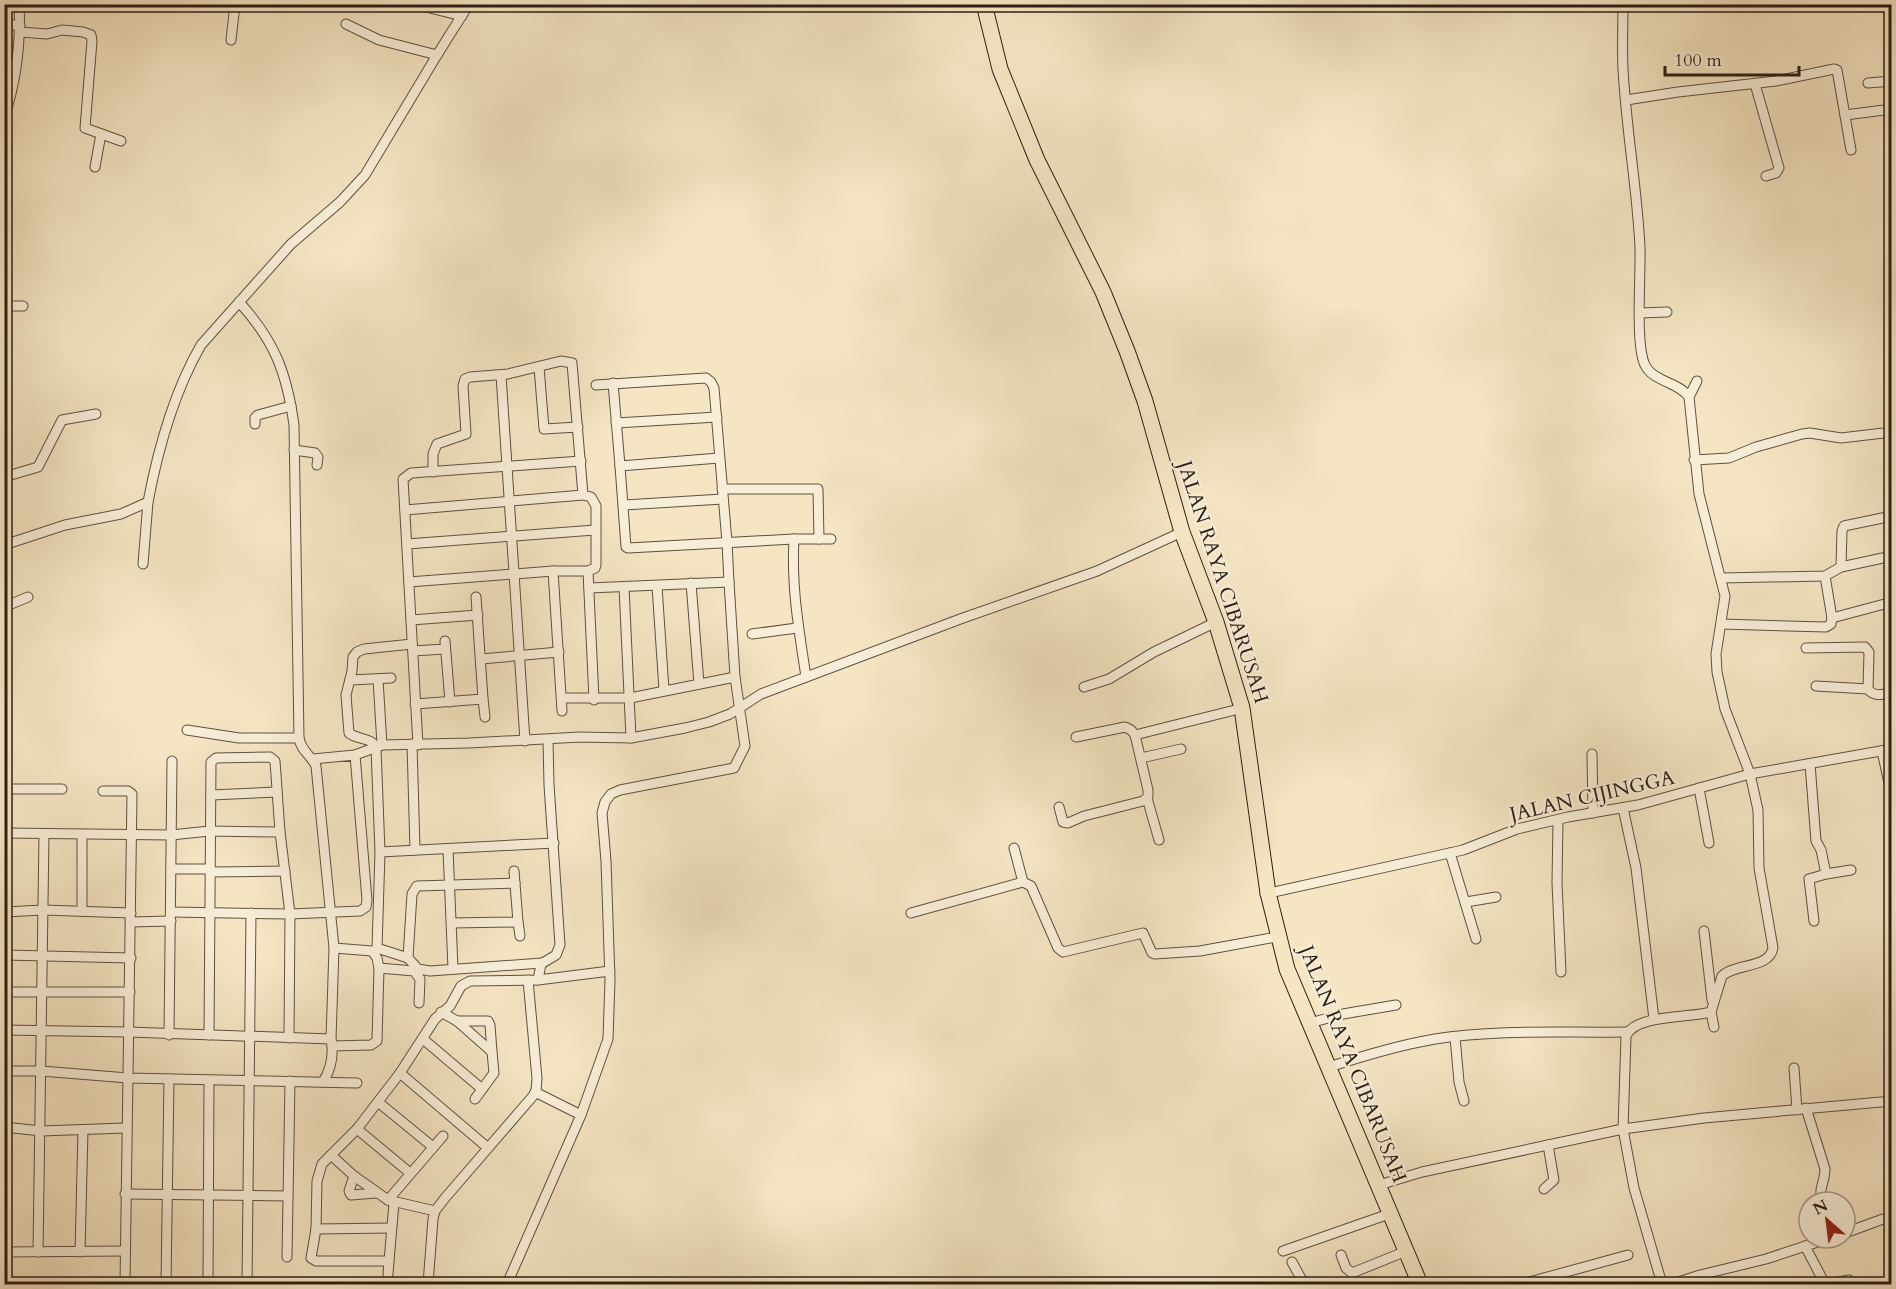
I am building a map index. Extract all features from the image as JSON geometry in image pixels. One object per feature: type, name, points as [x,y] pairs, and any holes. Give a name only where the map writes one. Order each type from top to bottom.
[{"type":"main road","name":"JALAN RAYA CIBARUSAH","points":[[983,4],[997,70],[1027,145],[1100,293],[1125,352],[1146,414],[1182,539],[1214,623],[1239,709],[1267,894],[1290,987],[1389,1214],[1414,1283]]},
{"type":"main road","name":"JALAN RAYA CIBARUSAH","points":[[1192,565],[1216,622],[1242,708],[1267,894],[1287,969],[1379,1185],[1414,1283]]},
{"type":"street","points":[[4,118],[12,94],[17,61],[20,28],[19,4]]},
{"type":"street","points":[[231,40],[235,4]]},
{"type":"street","points":[[414,4],[462,16]]},
{"type":"street","points":[[143,564],[152,481],[174,405],[201,345],[291,244],[340,202],[365,175],[469,4]]},
{"type":"street","points":[[1623,4],[1623,69],[1640,247],[1641,342],[1645,365],[1651,373],[1689,397]]},
{"type":"street","points":[[346,24],[378,40],[437,55]]},
{"type":"street","points":[[4,25],[47,34],[59,30],[83,32],[90,35],[92,40],[86,130],[121,141]]},
{"type":"street","points":[[4,60],[17,61]]},
{"type":"street","points":[[1626,100],[1755,84],[1836,69],[1851,150]]},
{"type":"street","points":[[1868,83],[1892,81]]},
{"type":"street","points":[[1755,84],[1779,168],[1775,174],[1766,176]]},
{"type":"street","points":[[1845,115],[1892,110]]},
{"type":"street","points":[[95,167],[101,134]]},
{"type":"street","points":[[239,302],[253,317],[276,354],[291,406],[297,542],[299,738],[303,750],[313,759],[317,774],[334,948],[330,1067],[323,1082]]},
{"type":"street","points":[[4,306],[23,306]]},
{"type":"street","points":[[1640,313],[1666,312]]},
{"type":"street","points":[[433,472],[433,454],[437,444],[466,434],[464,380],[470,377],[501,375],[561,361],[572,363],[583,495]]},
{"type":"street","points":[[539,367],[544,429],[578,427]]},
{"type":"street","points":[[501,375],[525,741]]},
{"type":"street","points":[[507,1284],[581,1115],[608,1039],[610,971],[602,813],[605,802],[611,794],[620,790],[734,768],[745,746],[735,677],[727,542],[714,388],[706,378],[596,384]]},
{"type":"street","points":[[1697,381],[1689,397],[1694,460],[1701,505],[1725,596],[1716,663],[1720,692],[1750,774],[1758,810],[1759,868],[1773,951],[1767,959],[1724,973],[1718,982],[1712,1008]]},
{"type":"street","points":[[613,383],[626,547],[831,539]]},
{"type":"street","points":[[255,424],[255,418],[258,415],[291,406]]},
{"type":"street","points":[[4,477],[38,467],[61,421],[96,414]]},
{"type":"street","points":[[616,423],[717,417]]},
{"type":"street","points":[[1694,460],[1729,458],[1756,447],[1802,434],[1810,433],[1841,438],[1892,432]]},
{"type":"street","points":[[294,450],[315,453],[318,458],[317,465]]},
{"type":"street","points":[[620,466],[719,458]]},
{"type":"street","points":[[415,850],[415,704],[403,479],[411,473],[581,461]]},
{"type":"street","points":[[624,505],[722,494],[819,489],[819,539]]},
{"type":"street","points":[[405,510],[583,495],[594,500],[595,568],[588,571],[553,571],[409,582]]},
{"type":"street","points":[[5,543],[65,525],[121,514],[148,502]]},
{"type":"street","points":[[1841,567],[1844,526],[1892,516]]},
{"type":"street","points":[[407,544],[595,530]]},
{"type":"street","points":[[794,539],[793,582],[797,628],[806,677]]},
{"type":"street","points":[[740,717],[755,696],[1182,539]]},
{"type":"street","points":[[1722,578],[1825,576],[1841,567],[1892,556]]},
{"type":"street","points":[[553,571],[562,711]]},
{"type":"street","points":[[588,571],[594,700]]},
{"type":"street","points":[[1721,624],[1826,627],[1831,624],[1832,618],[1825,576]]},
{"type":"street","points":[[589,588],[729,582]]},
{"type":"street","points":[[692,584],[699,684]]},
{"type":"street","points":[[657,586],[664,690]]},
{"type":"street","points":[[624,587],[631,738]]},
{"type":"street","points":[[4,607],[28,597]]},
{"type":"street","points":[[476,597],[484,717]]},
{"type":"street","points":[[1832,618],[1892,602]]},
{"type":"street","points":[[411,620],[477,615]]},
{"type":"street","points":[[1084,687],[1109,679],[1154,652],[1214,623]]},
{"type":"street","points":[[752,634],[797,628]]},
{"type":"street","points":[[379,747],[351,735],[348,730],[346,695],[353,657],[357,651],[445,645],[450,702]]},
{"type":"street","points":[[1806,648],[1868,649],[1868,689]]},
{"type":"street","points":[[481,659],[559,652]]},
{"type":"street","points":[[562,698],[594,700],[630,698],[735,677]]},
{"type":"street","points":[[350,680],[391,678]]},
{"type":"street","points":[[378,679],[380,852],[376,945],[379,950],[408,958],[415,967],[422,970],[542,963],[556,955],[560,945],[548,740]]},
{"type":"street","points":[[1816,686],[1868,689],[1879,695],[1892,692]]},
{"type":"street","points":[[415,704],[483,699]]},
{"type":"street","points":[[1135,735],[1239,709]]},
{"type":"street","points":[[313,759],[355,755],[379,747],[580,737],[631,738],[693,726],[730,714],[740,717]]},
{"type":"street","points":[[1076,737],[1125,727],[1131,730],[1135,735],[1148,790],[1147,798],[1159,840]]},
{"type":"street","points":[[187,730],[239,738],[299,738]]},
{"type":"street","points":[[1140,758],[1181,749]]},
{"type":"street","points":[[1887,750],[1892,797]]},
{"type":"street","name":"JALAN CIJINGGA","points":[[1267,894],[1450,853],[1518,829],[1623,808],[1750,774],[1887,750]]},
{"type":"street","points":[[1592,754],[1593,813]]},
{"type":"street","points":[[4,912],[82,910],[131,917],[210,913],[290,914],[360,911],[367,904],[355,755]]},
{"type":"street","points":[[209,1035],[211,762],[216,758],[273,758],[290,914],[289,1038]]},
{"type":"street","points":[[170,1035],[172,761]]},
{"type":"street","points":[[1810,764],[1816,841],[1826,874]]},
{"type":"street","points":[[4,819],[5,778]]},
{"type":"street","points":[[1699,788],[1710,843]]},
{"type":"street","points":[[6,789],[62,789]]},
{"type":"street","points":[[103,790],[131,792],[130,992],[125,1128],[124,1284]]},
{"type":"street","points":[[211,795],[277,792]]},
{"type":"street","points":[[1059,807],[1064,822],[1068,824],[1084,816],[1147,798]]},
{"type":"street","points":[[1623,808],[1636,868],[1654,1020]]},
{"type":"street","points":[[1558,820],[1557,883],[1561,972]]},
{"type":"street","points":[[4,833],[171,836],[210,831],[280,832]]},
{"type":"street","points":[[38,1252],[44,834]]},
{"type":"street","points":[[82,835],[82,910]]},
{"type":"street","points":[[380,852],[554,843]]},
{"type":"street","points":[[1014,848],[1023,882]]},
{"type":"street","points":[[448,849],[453,969]]},
{"type":"street","points":[[1450,853],[1476,939]]},
{"type":"street","points":[[171,868],[285,871]]},
{"type":"street","points":[[1814,921],[1809,879],[1851,870]]},
{"type":"street","points":[[514,871],[520,936]]},
{"type":"street","points":[[911,913],[1023,882],[1031,886],[1058,948],[1063,952],[1143,933],[1155,954],[1200,951],[1276,937]]},
{"type":"street","points":[[408,958],[414,889],[421,885],[515,883]]},
{"type":"street","points":[[1466,902],[1496,897]]},
{"type":"street","points":[[247,1284],[251,914]]},
{"type":"street","points":[[452,923],[518,922]]},
{"type":"street","points":[[1704,931],[1714,1027]]},
{"type":"street","points":[[4,1030],[289,1038],[371,1045],[376,1041],[379,968],[377,958],[372,951],[334,948]]},
{"type":"street","points":[[4,955],[130,958]]},
{"type":"street","points":[[428,1284],[435,1211],[535,1092],[537,1077],[533,980],[542,963]]},
{"type":"street","points":[[379,968],[416,973],[420,979],[419,1003]]},
{"type":"street","points":[[389,1261],[314,1261],[310,1256],[316,1229],[318,1175],[324,1160],[357,1129],[441,1012],[450,1006],[461,986],[470,981],[533,980],[610,971]]},
{"type":"street","points":[[4,992],[130,992]]},
{"type":"street","points":[[1310,1023],[1343,1014],[1396,1005]]},
{"type":"street","points":[[1329,1067],[1434,1039],[1532,1032],[1627,1032],[1654,1020],[1712,1008]]},
{"type":"street","points":[[441,1012],[457,1021],[492,1052]]},
{"type":"street","points":[[457,1021],[488,1021],[490,1025],[494,1073],[475,1100]]},
{"type":"street","points":[[1627,1032],[1623,1129],[1634,1188],[1662,1284]]},
{"type":"street","points":[[1455,1037],[1459,1082],[1464,1101]]},
{"type":"street","points":[[423,1039],[482,1089]]},
{"type":"street","points":[[1794,1068],[1801,1109],[1824,1169],[1821,1190]]},
{"type":"street","points":[[4,1071],[41,1071],[128,1078],[209,1081],[357,1083]]},
{"type":"street","points":[[399,1073],[488,1148]]},
{"type":"street","points":[[166,1284],[169,1079]]},
{"type":"street","points":[[208,1284],[209,1081]]},
{"type":"street","points":[[287,1257],[290,1082]]},
{"type":"street","points":[[535,1092],[581,1115]]},
{"type":"street","points":[[1379,1185],[1422,1172],[1623,1129],[1704,1118],[1892,1101]]},
{"type":"street","points":[[378,1102],[433,1147]]},
{"type":"street","points":[[4,1126],[41,1131],[125,1128]]},
{"type":"street","points":[[357,1129],[411,1173]]},
{"type":"street","points":[[80,1252],[82,1130]]},
{"type":"street","points":[[388,1274],[391,1201],[411,1173],[443,1136]]},
{"type":"street","points":[[1544,1189],[1554,1180],[1548,1145]]},
{"type":"street","points":[[331,1155],[354,1176],[391,1201],[435,1211]]},
{"type":"street","points":[[354,1176],[351,1195],[376,1192]]},
{"type":"street","points":[[125,1194],[288,1196]]},
{"type":"street","points":[[1283,1251],[1389,1214]]},
{"type":"street","points":[[1857,1229],[1883,1219]]},
{"type":"street","points":[[316,1229],[391,1228]]},
{"type":"street","points":[[1672,1284],[1797,1249]]},
{"type":"street","points":[[1807,1250],[1827,1284],[1849,1280],[1851,1284]]},
{"type":"street","points":[[4,1252],[125,1251]]},
{"type":"street","points":[[1341,1255],[1346,1268],[1352,1273],[1404,1252]]},
{"type":"street","points":[[1522,1284],[1628,1255]]},
{"type":"street","points":[[1292,1262],[1304,1284]]}]
